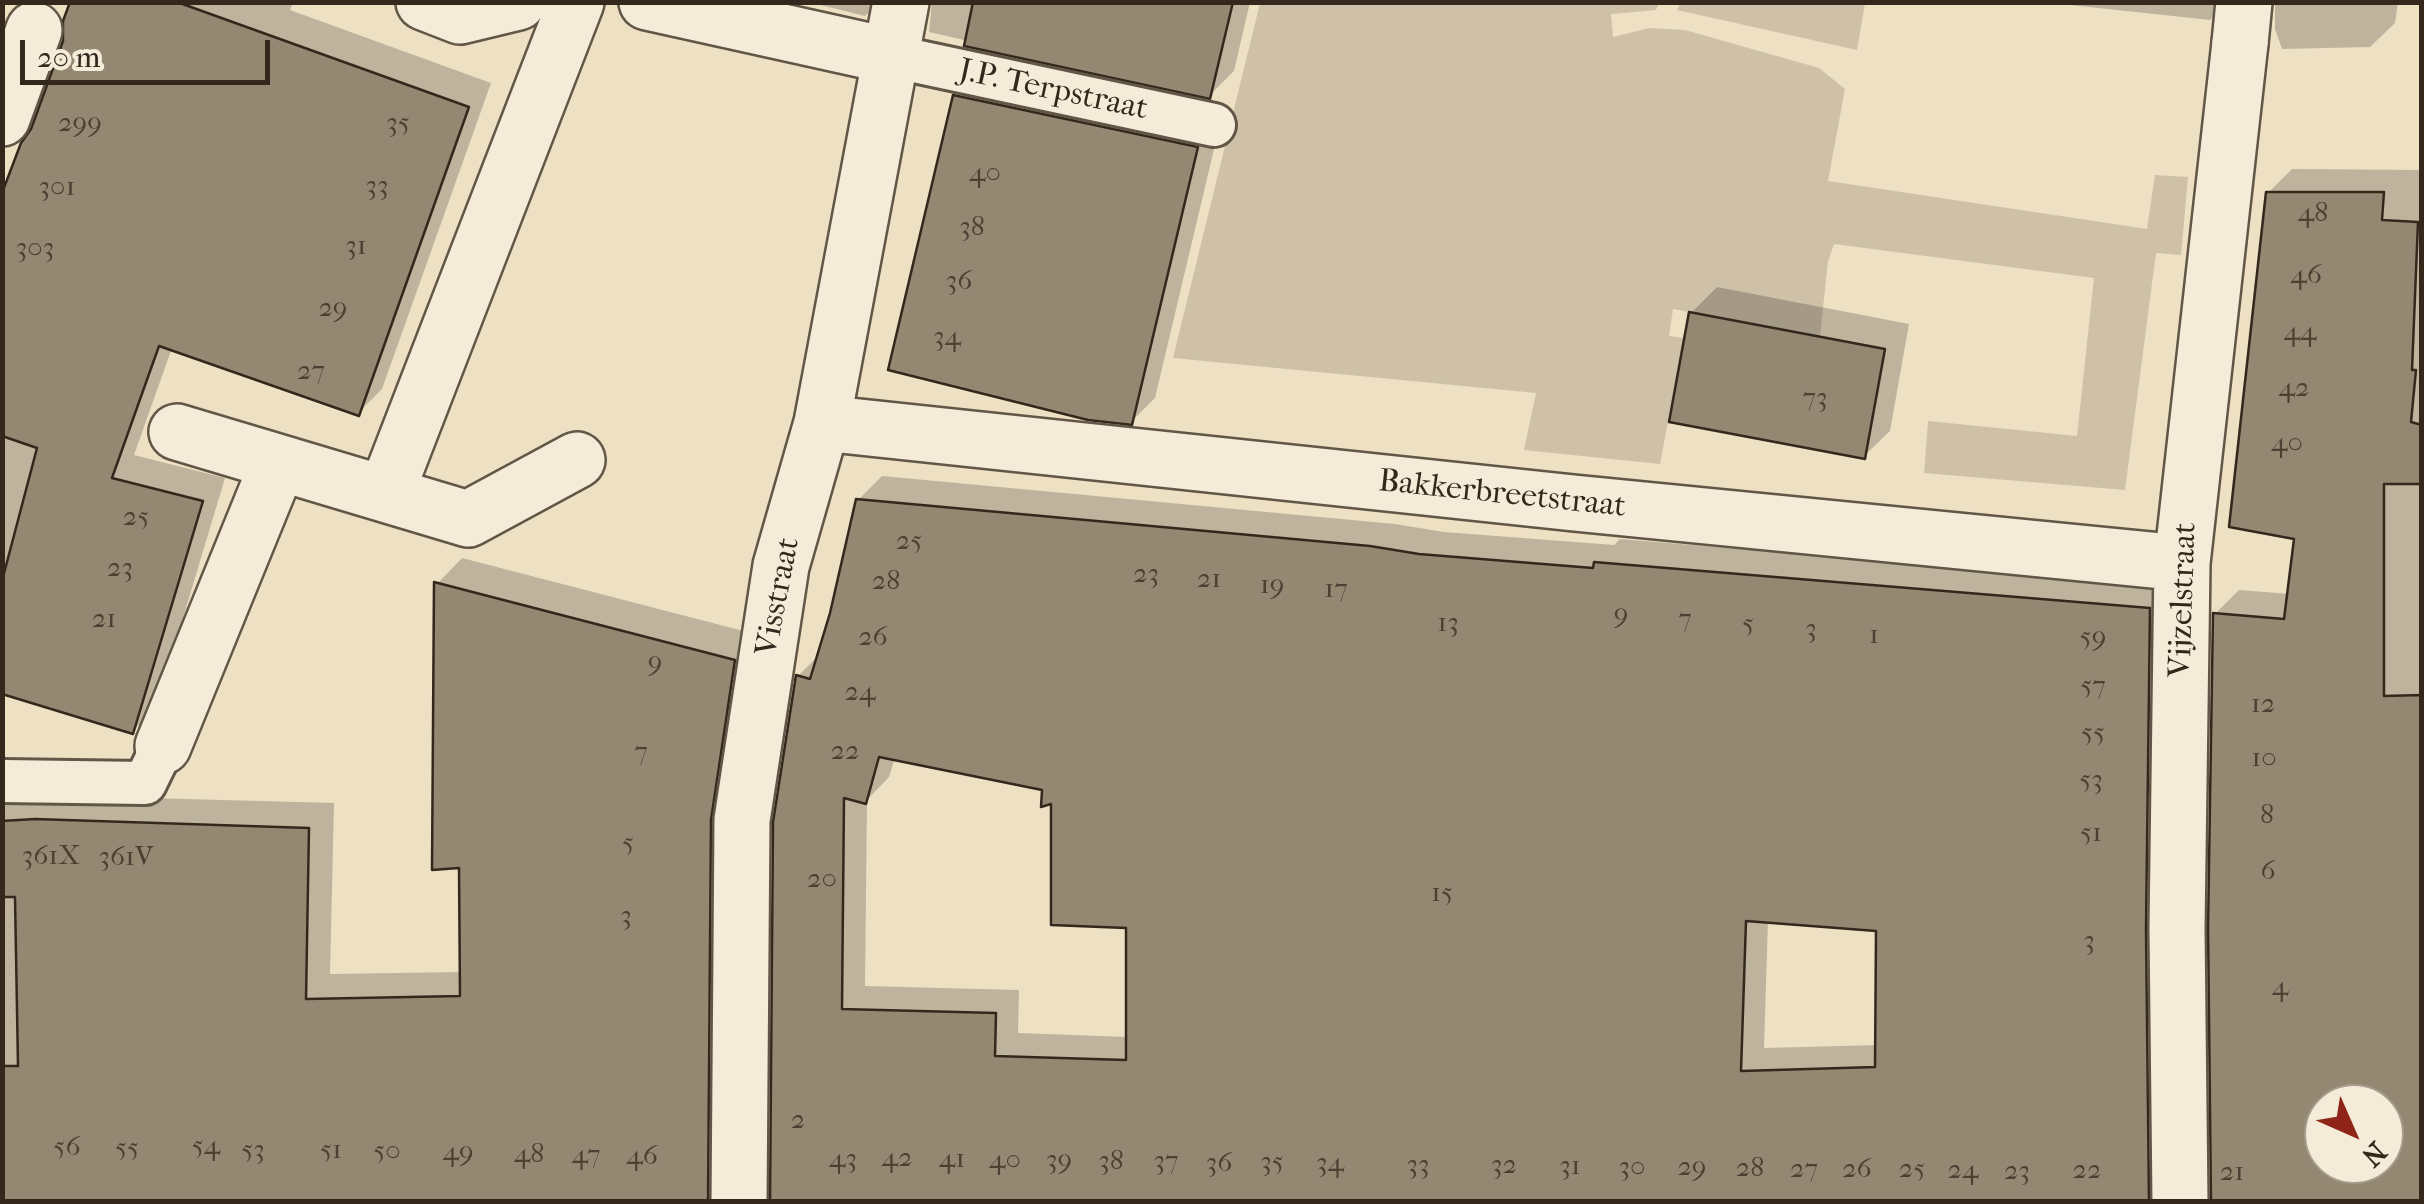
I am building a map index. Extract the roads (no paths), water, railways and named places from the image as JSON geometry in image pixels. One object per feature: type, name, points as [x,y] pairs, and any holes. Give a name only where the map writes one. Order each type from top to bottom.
[{"type":"street","points":[[424,2],[460,16],[518,2]]},
{"type":"street","points":[[386,493],[576,2]]},
{"type":"street","points":[[647,2],[891,56]]},
{"type":"street","name":"Visstraat","points":[[738,1202],[742,820],[781,566],[822,423],[901,2]]},
{"type":"street","points":[[2,118],[27,17]]},
{"type":"street","name":"Vijzelstraat","points":[[2180,1202],[2177,928],[2182,563],[2242,23]]},
{"type":"street","name":"Bakkerbreetstraat","points":[[822,423],[2182,563]]},
{"type":"street","points":[[176,432],[468,519],[577,460]]},
{"type":"street","points":[[154,764],[278,464]]},
{"type":"lane","name":"J.P. Terpstraat","points":[[891,56],[1214,125]]},
{"type":"lane","points":[[2,780],[154,764]]}]
